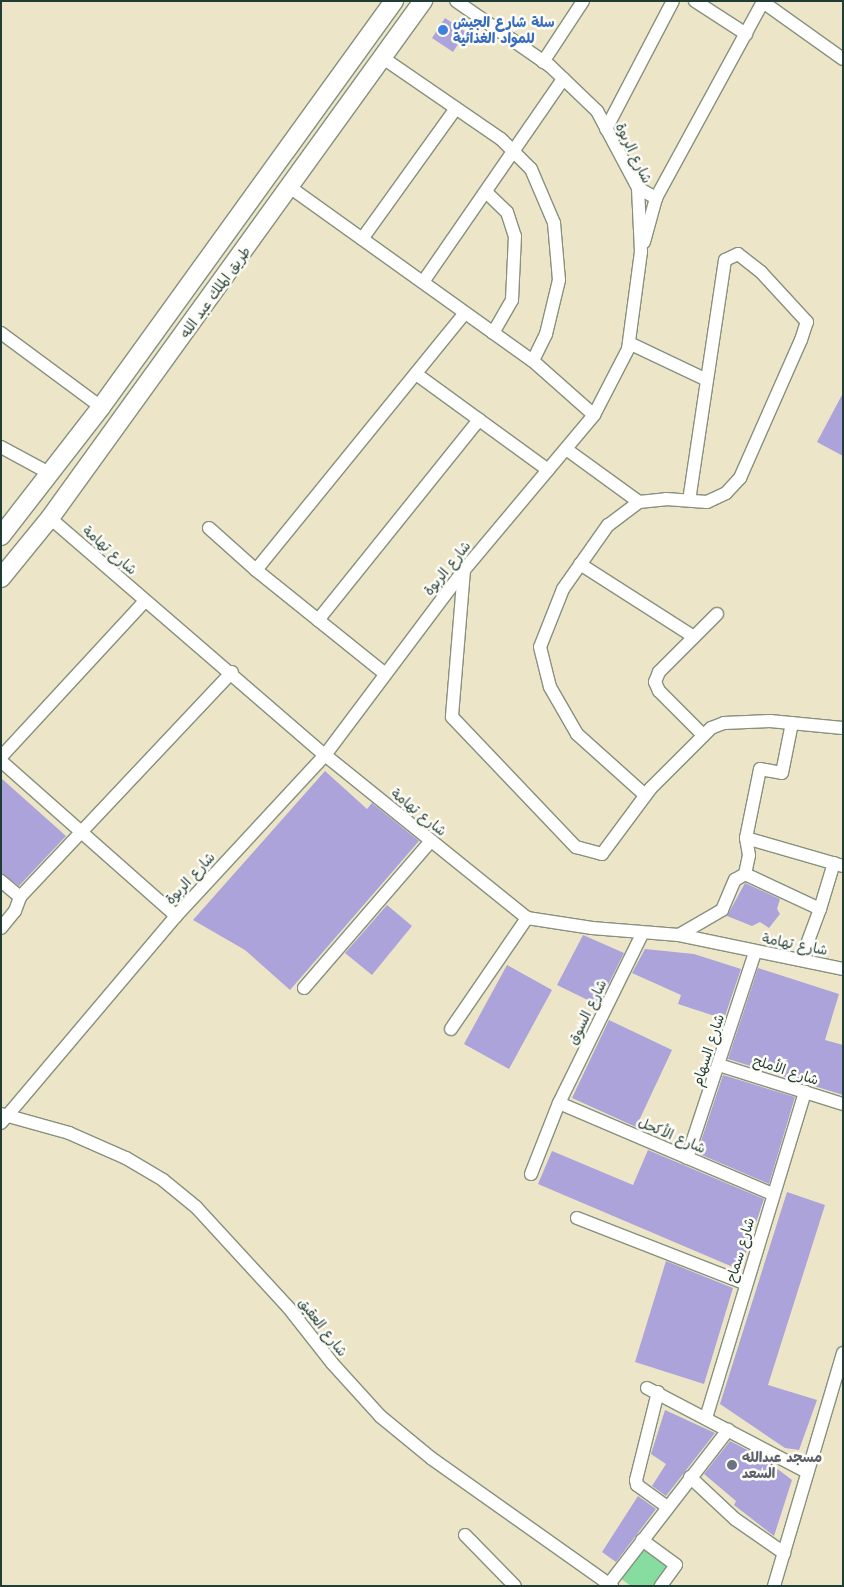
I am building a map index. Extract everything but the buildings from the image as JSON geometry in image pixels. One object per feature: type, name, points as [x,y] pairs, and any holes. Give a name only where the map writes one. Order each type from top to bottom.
[{"type":"main road","name":"طريق الملك عبد الله","points":[[1,536],[101,407],[394,1]]},
{"type":"main road","name":"طريق الملك عبد الله","points":[[1,578],[50,518],[291,188],[423,1]]},
{"type":"street","name":"شارع الربوة","points":[[3,1118],[176,916],[325,755],[384,673],[464,570],[594,415],[629,344],[641,252],[638,188],[597,111],[544,62],[456,1]]},
{"type":"street","points":[[544,62],[583,1]]},
{"type":"street","points":[[606,129],[673,1]]},
{"type":"street","points":[[695,1],[746,34]]},
{"type":"street","points":[[641,252],[656,198],[764,1],[843,59]]},
{"type":"street","points":[[383,58],[456,108],[531,168],[554,223],[558,280],[546,334],[532,361]]},
{"type":"street","points":[[423,282],[563,79]]},
{"type":"street","points":[[362,239],[456,108]]},
{"type":"street","points":[[291,188],[532,361],[594,415]]},
{"type":"street","points":[[638,188],[656,198]]},
{"type":"street","points":[[486,192],[507,212],[515,236],[512,300],[493,333]]},
{"type":"street","points":[[646,795],[577,734],[550,687],[540,647],[563,589],[608,524],[639,502],[689,500],[707,502],[726,493],[740,478],[807,322],[761,272],[738,254],[725,260],[689,500]]},
{"type":"street","points":[[256,570],[465,313]]},
{"type":"street","points":[[1,333],[101,407]]},
{"type":"street","points":[[629,344],[707,380]]},
{"type":"street","points":[[416,374],[548,470]]},
{"type":"street","points":[[318,620],[479,420]]},
{"type":"street","points":[[1,447],[50,474]]},
{"type":"street","points":[[566,449],[639,502]]},
{"type":"street","name":"شارع تهامة","points":[[50,518],[145,601],[232,672],[325,755],[527,918],[642,934],[679,935],[843,969]]},
{"type":"street","points":[[209,528],[256,570],[384,673]]},
{"type":"street","points":[[580,564],[694,637]]},
{"type":"street","points":[[464,570],[452,717],[576,847],[602,854],[646,795],[702,734],[724,723],[792,723],[843,728]]},
{"type":"street","points":[[1,757],[145,601]]},
{"type":"street","points":[[702,734],[659,691],[655,682],[659,672],[718,614]]},
{"type":"street","points":[[1,928],[15,911],[20,897],[80,831],[232,672]]},
{"type":"street","points":[[679,935],[722,910],[735,880],[745,874],[749,855],[746,838],[760,770],[782,773],[792,723]]},
{"type":"street","points":[[1,761],[176,916]]},
{"type":"street","points":[[746,838],[838,865],[801,960]]},
{"type":"street","points":[[304,988],[431,841]]},
{"type":"street","points":[[745,874],[820,909]]},
{"type":"street","points":[[1,881],[20,897]]},
{"type":"street","points":[[451,1029],[527,918]]},
{"type":"street","name":"شارع السوق","points":[[531,1174],[560,1103],[642,934]]},
{"type":"street","name":"شارع السهام","points":[[687,1158],[755,952]]},
{"type":"street","name":"شارع الأملح","points":[[719,1065],[843,1104]]},
{"type":"street","name":"شارع سماح","points":[[706,1418],[772,1194],[805,1092]]},
{"type":"street","name":"شارع الأكحل","points":[[560,1103],[772,1194]]},
{"type":"street","name":"شارع العقيق","points":[[3,1118],[69,1133],[126,1158],[163,1180],[196,1207],[288,1306],[332,1363],[380,1416],[431,1458],[610,1585]]},
{"type":"street","points":[[577,1218],[746,1284]]},
{"type":"street","points":[[774,1586],[843,1353]]},
{"type":"street","points":[[667,1507],[637,1485],[636,1480],[652,1390],[808,1472]]},
{"type":"street","points":[[610,1585],[667,1507],[728,1430]]},
{"type":"street","points":[[690,1477],[735,1519],[784,1553]]},
{"type":"street","points":[[465,1535],[515,1586]]},
{"type":"street","points":[[642,1540],[676,1565],[661,1586]]},
{"type":"green space","points":[[642,1548],[667,1567],[653,1586],[631,1586],[620,1578]]},
{"type":"place","name":"سلة شارع الجيش للمواد الغذائية","points":[[443,30]]},
{"type":"place","name":"مسجد عبدالله السعد","points":[[732,1465]]}]
